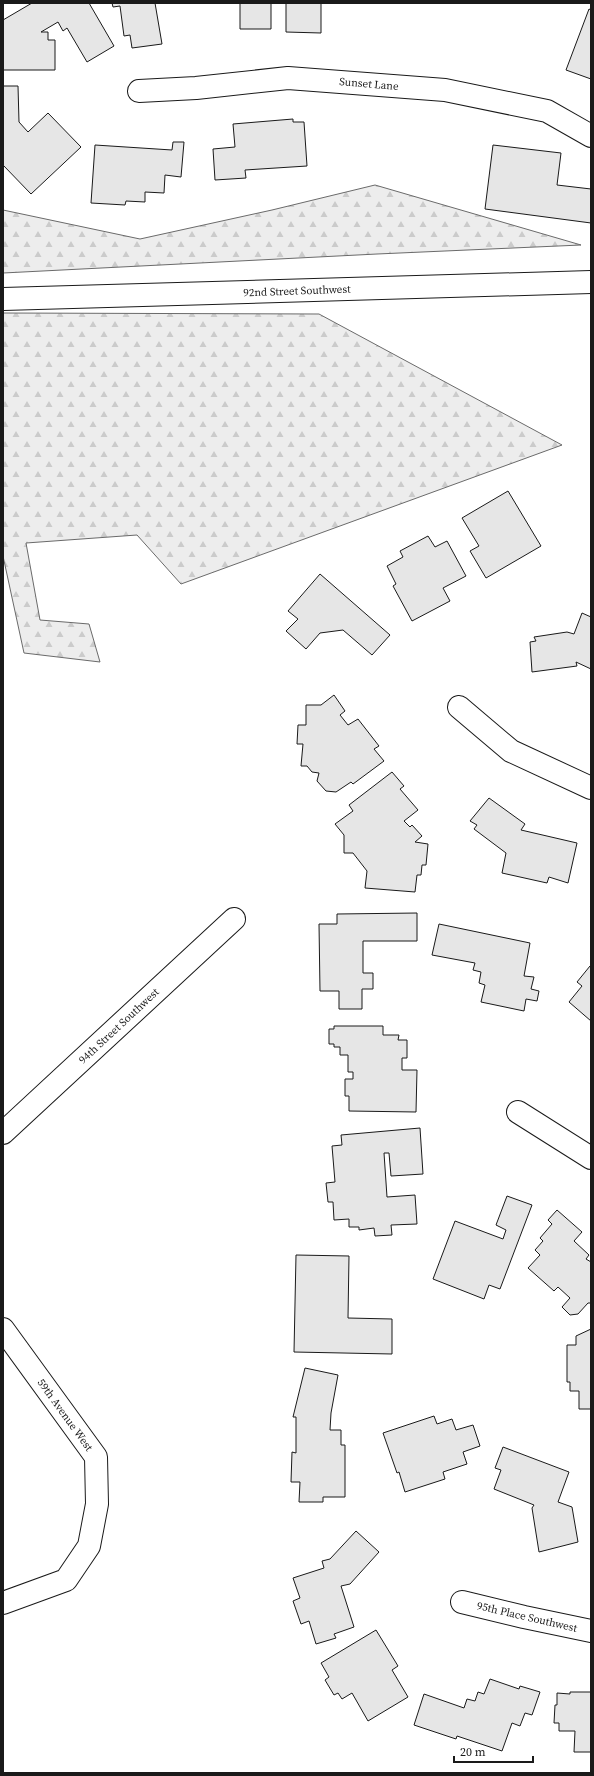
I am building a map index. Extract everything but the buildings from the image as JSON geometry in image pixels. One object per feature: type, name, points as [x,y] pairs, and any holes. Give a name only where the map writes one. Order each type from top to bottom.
[{"type":"street","name":"Sunset Lane","points":[[139,91],[196,88],[288,78],[445,90],[547,111],[591,136]]},
{"type":"street","name":"92nd Street Southwest","points":[[3,299],[591,282]]},
{"type":"street","points":[[459,707],[511,751],[591,788]]},
{"type":"street","name":"94th Street Southwest","points":[[3,1133],[234,919]]},
{"type":"street","points":[[518,1112],[591,1158]]},
{"type":"street","name":"59th Avenue West","points":[[3,1329],[96,1457],[97,1504],[89,1546],[66,1580],[3,1603]]},
{"type":"street","name":"95th Place Southwest","points":[[462,1602],[591,1631]]},
{"type":"green space","points":[[375,185],[581,245],[3,273],[3,210],[140,239],[272,210]]},
{"type":"green space","points":[[3,313],[319,314],[562,445],[181,584],[137,535],[26,543],[40,620],[89,624],[100,662],[24,653],[3,556]]}]
